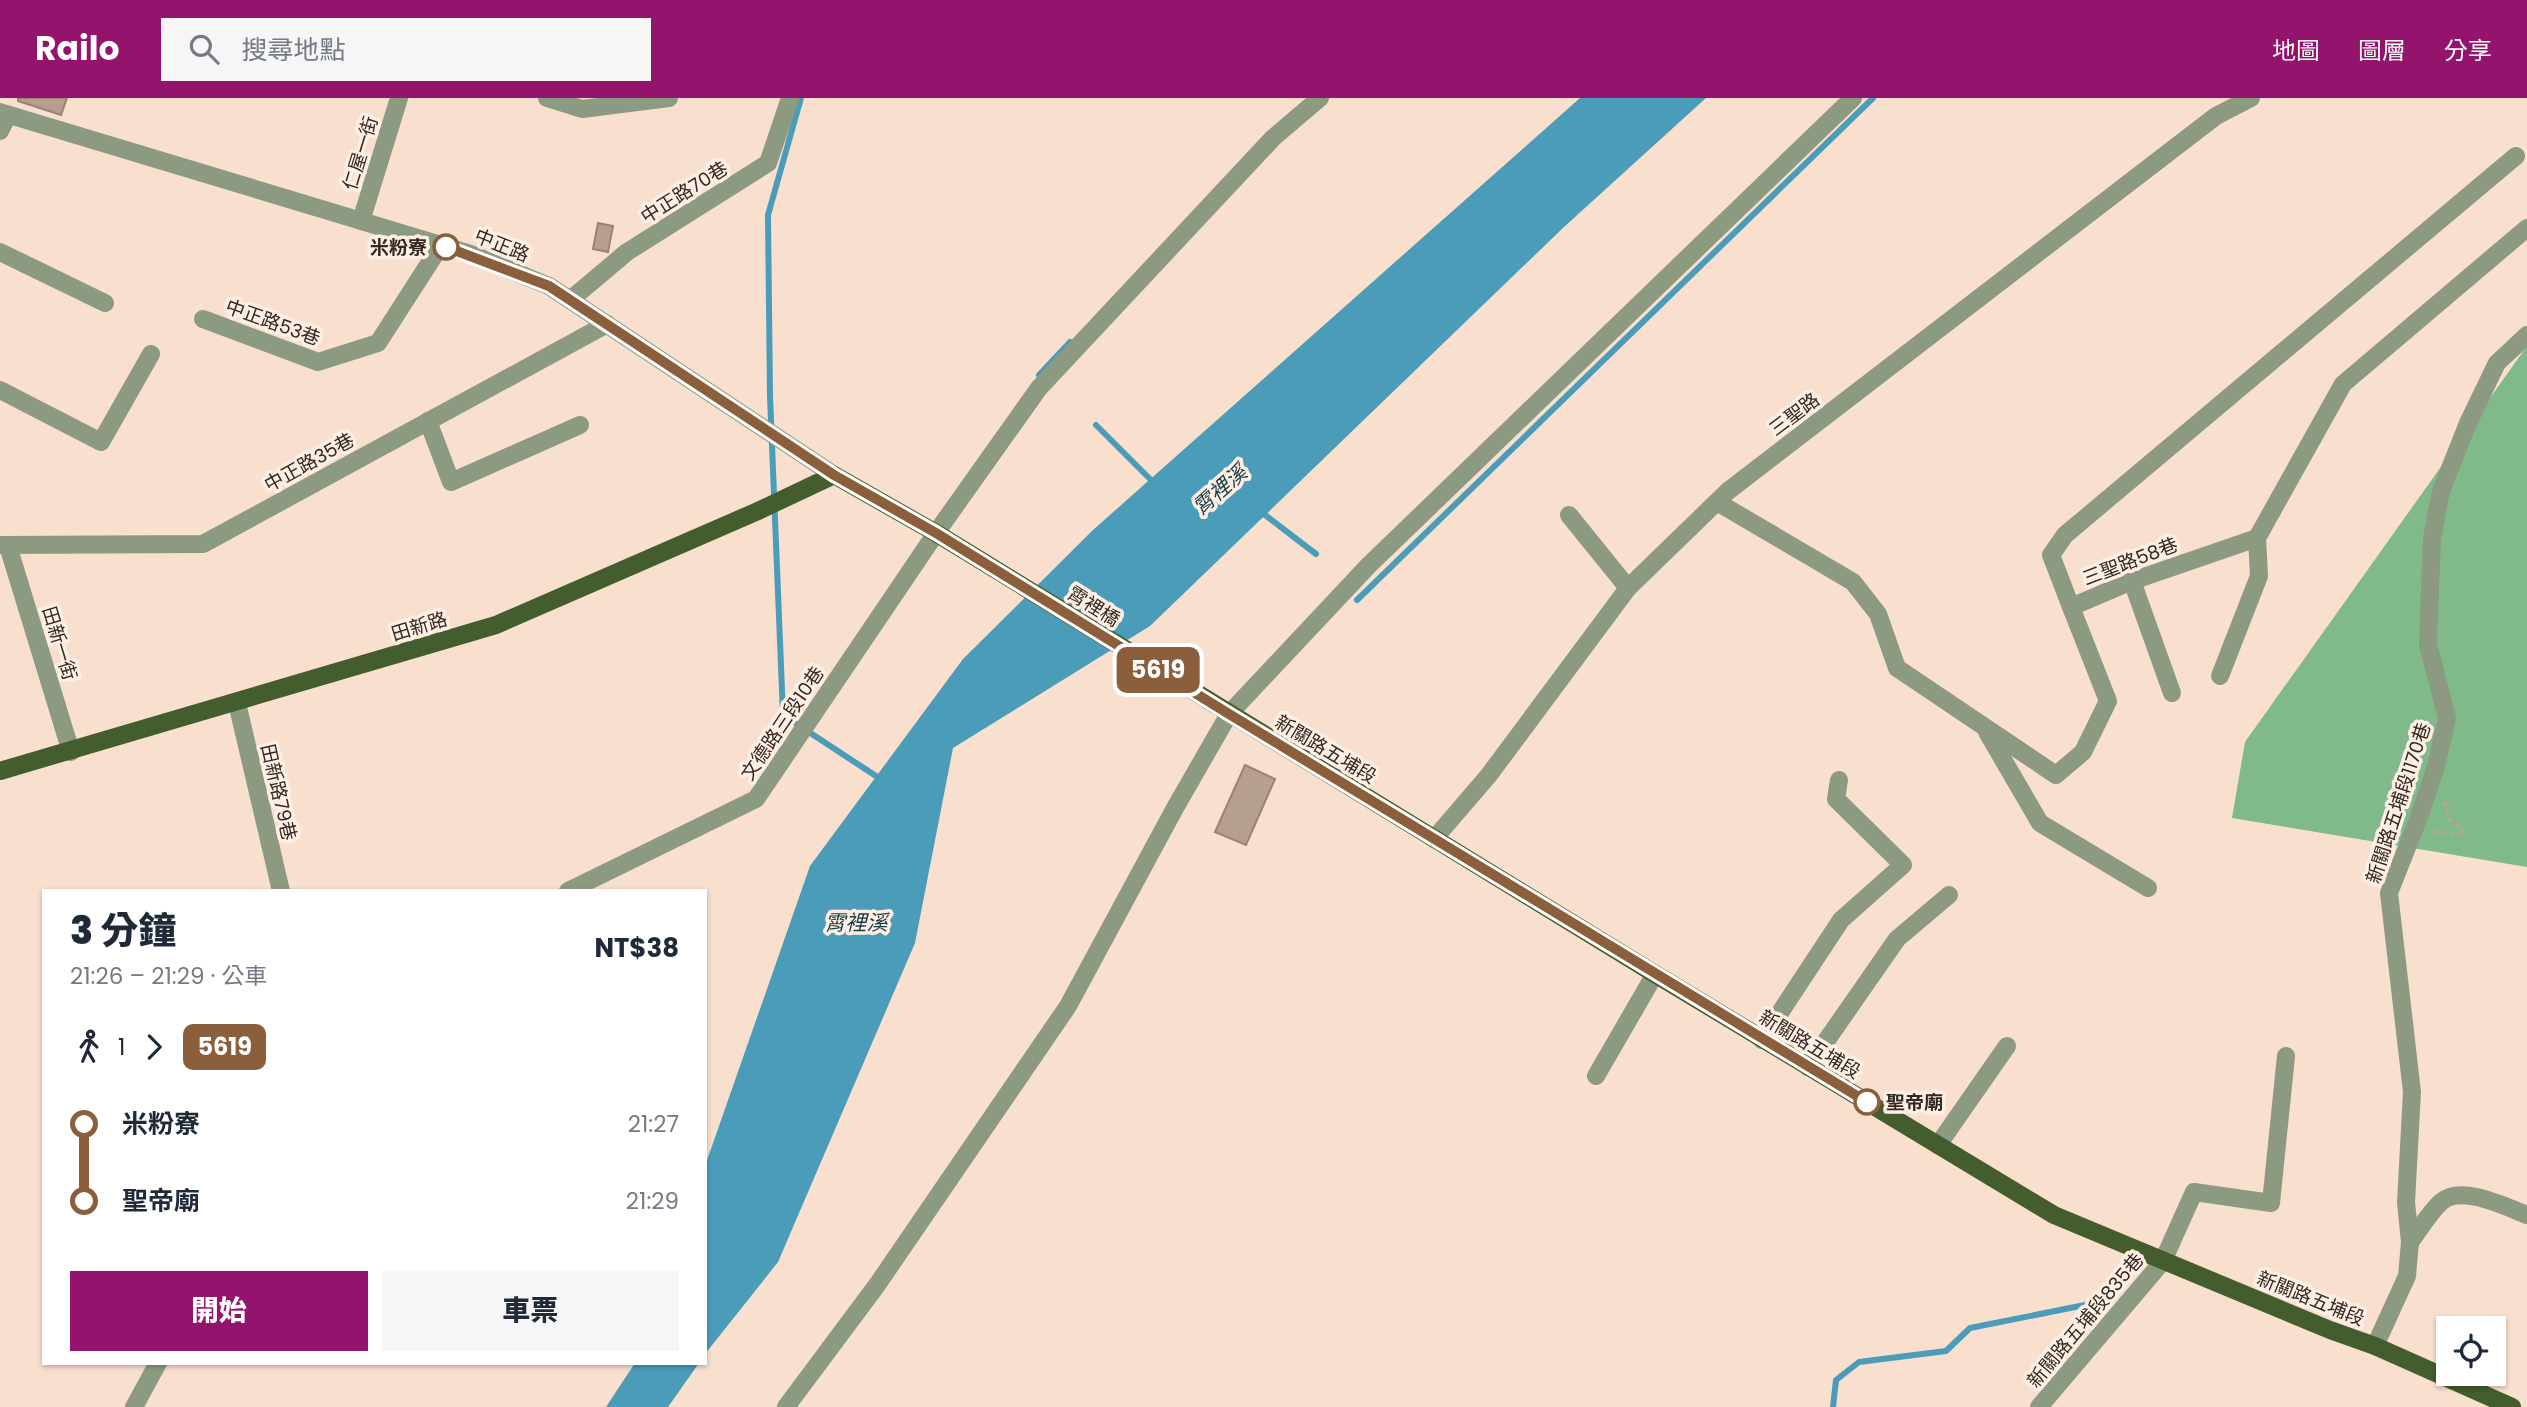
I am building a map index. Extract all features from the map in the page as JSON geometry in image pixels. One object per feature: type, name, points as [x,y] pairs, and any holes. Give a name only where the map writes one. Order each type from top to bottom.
[{"type":"main road","name":"中正路","points":[[834,475],[936,533]]},
{"type":"main road","name":"田新路","points":[[0,771],[496,625],[834,475]]},
{"type":"main road","name":"霄裡橋","points":[[936,533],[1229,714]]},
{"type":"main road","name":"新關路五埔段","points":[[1229,714],[2054,1215],[2330,1330],[2375,1346],[2512,1407]]},
{"type":"street","name":"仁屋一街","points":[[361,221],[399,98]]},
{"type":"street","points":[[547,98],[582,109],[669,98]]},
{"type":"street","name":"中正路70巷","points":[[570,300],[627,252],[768,163],[790,98]]},
{"type":"street","name":"文德路三段10巷","points":[[572,889],[756,799],[1038,388],[1273,138],[1320,98]]},
{"type":"street","points":[[786,1407],[877,1285],[1068,1006],[1229,714],[1368,566],[1853,98]]},
{"type":"street","name":"三聖路","points":[[1434,839],[1489,775],[1628,588],[1728,492],[2216,116],[2251,98]]},
{"type":"street","name":"中正路","points":[[4,113],[471,254],[549,286],[834,475]]},
{"type":"street","points":[[0,131],[4,113]]},
{"type":"street","points":[[2071,607],[2051,555],[2065,536],[2516,156]]},
{"type":"street","points":[[2220,676],[2259,576],[2257,538],[2343,384],[2527,228]]},
{"type":"street","name":"中正路53巷","points":[[203,319],[318,362],[378,343],[441,245]]},
{"type":"street","points":[[0,252],[105,303]]},
{"type":"street","name":"中正路35巷","points":[[4,546],[204,544],[607,324]]},
{"type":"street","name":"新關路五埔段1170巷","points":[[2375,1346],[2407,1276],[2410,1242],[2406,1202],[2412,1093],[2389,893],[2436,766],[2447,718],[2428,644],[2432,538],[2439,503],[2468,424],[2497,363],[2527,335]]},
{"type":"street","points":[[0,390],[101,442],[151,354]]},
{"type":"street","points":[[428,421],[451,482],[580,425]]},
{"type":"street","name":"三聖路58巷","points":[[1717,502],[1853,582],[1878,614],[1897,668],[2056,775],[2082,752],[2108,701],[2071,607],[2133,581],[2257,538]]},
{"type":"street","points":[[1569,515],[1628,588]]},
{"type":"street","name":"田新一街","points":[[4,546],[71,752]]},
{"type":"street","points":[[2133,581],[2172,693]]},
{"type":"street","name":"田新路79巷","points":[[237,703],[281,889]]},
{"type":"street","points":[[1984,727],[2040,823],[2148,888]]},
{"type":"street","points":[[1762,1040],[1841,920],[1903,865],[1836,799],[1839,780]]},
{"type":"street","points":[[1808,1067],[1897,939],[1949,895]]},
{"type":"street","points":[[1596,1076],[1655,974]]},
{"type":"street","points":[[1938,1145],[2007,1046]]},
{"type":"street","name":"新關路五埔段835巷","points":[[2039,1407],[2163,1261],[2194,1192],[2271,1203],[2287,1056]]},
{"type":"street","points":[[2410,1242],[2442,1200],[2453,1196],[2488,1200],[2527,1215]]},
{"type":"street","points":[[134,1407],[157,1365]]},
{"type":"path","points":[[2412,834],[2446,831],[2465,833],[2449,819],[2436,766]]},
{"type":"green space","points":[[2527,346],[2527,867],[2232,818],[2245,742]]},
{"type":"water","name":"霄裡溪","points":[[1580,98],[1706,98],[1564,227],[1150,626],[953,748],[915,943],[778,1262],[707,1351],[707,1160],[810,866],[963,659],[1093,530]]},
{"type":"water","points":[[634,1365],[698,1365],[668,1407],[606,1407]]},
{"type":"building","points":[[18,98],[67,98],[61,115],[18,101]]},
{"type":"building","points":[[598,223],[613,226],[608,252],[593,249]]},
{"type":"building","points":[[1245,765],[1275,779],[1246,845],[1215,832]]},
{"type":"waterway","points":[[801,98],[768,215],[770,396],[783,715],[882,780]]},
{"type":"waterway","points":[[1357,600],[1873,98]]},
{"type":"waterway","points":[[1039,375],[1070,342]]},
{"type":"waterway","points":[[1096,425],[1154,483]]},
{"type":"waterway","points":[[1260,511],[1316,554]]},
{"type":"waterway","points":[[1833,1407],[1836,1380],[1859,1362],[1946,1351],[1970,1328],[2100,1302]]},
{"type":"bus line","name":"5619","points":[[446,247],[471,254],[549,286],[834,475],[936,533],[1867,1102]]},
{"type":"place","name":"米粉寮","points":[[446,247]]},
{"type":"place","name":"聖帝廟","points":[[1867,1102]]}]
